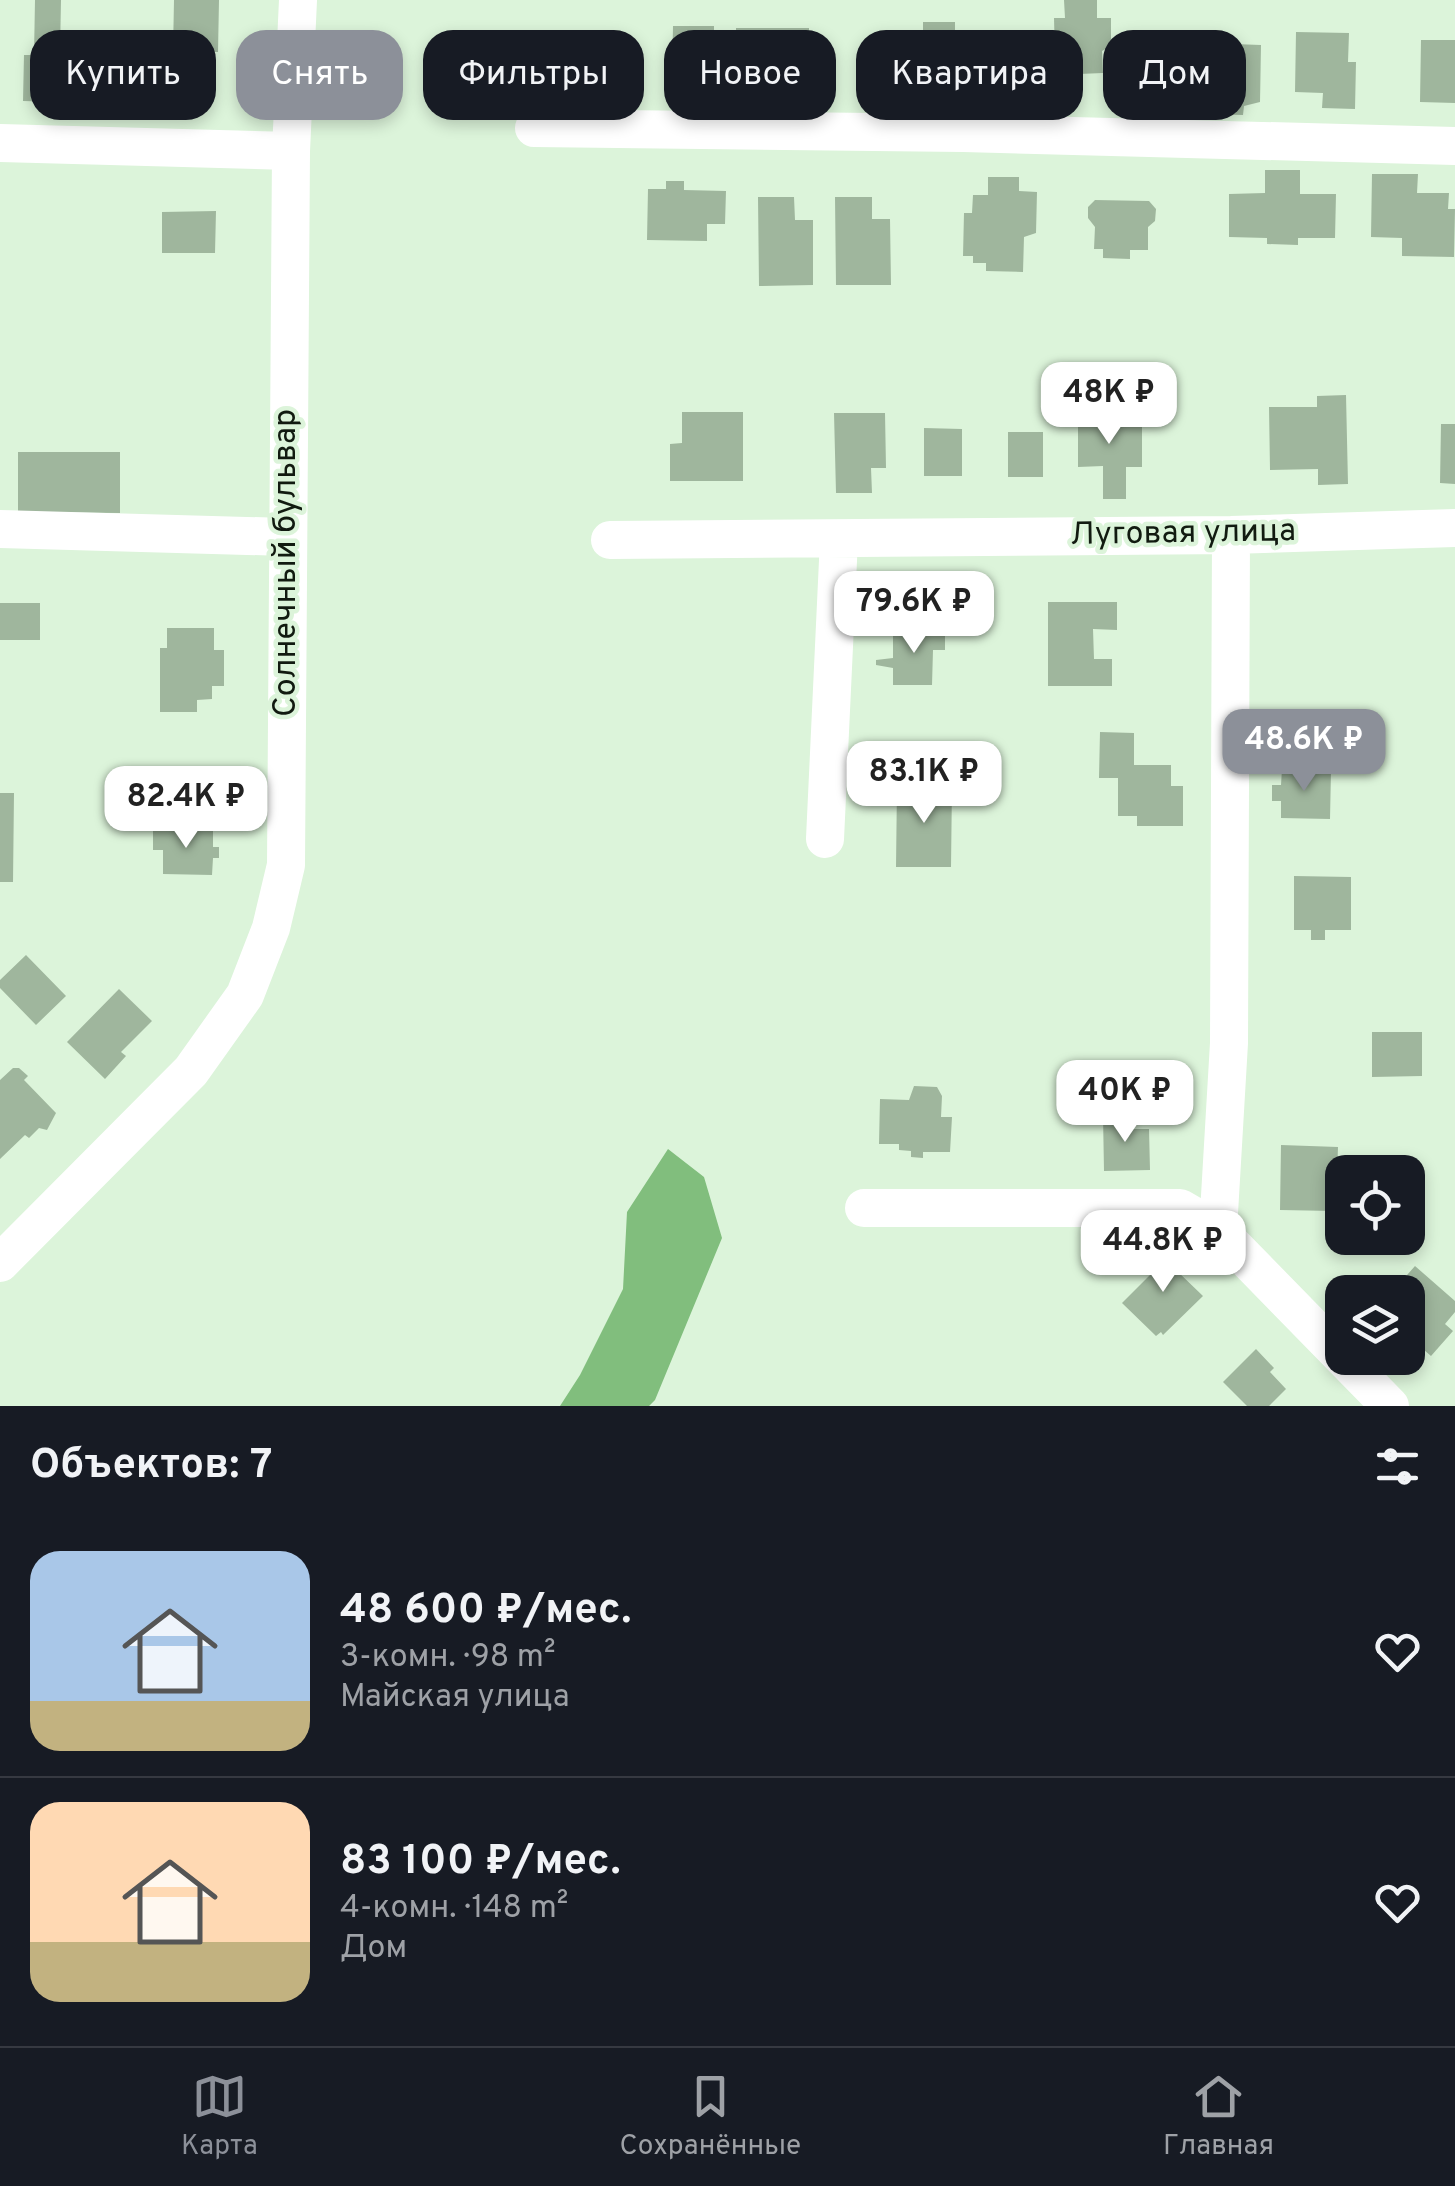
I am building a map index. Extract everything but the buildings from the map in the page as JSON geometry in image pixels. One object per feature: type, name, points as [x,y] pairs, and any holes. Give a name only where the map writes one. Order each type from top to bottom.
[{"type":"street","name":"Солнечный бульвар","points":[[0,1263],[191,1071],[245,995],[271,928],[286,865],[291,151],[298,0]]},
{"type":"street","points":[[534,128],[963,132],[1455,146]]},
{"type":"street","points":[[0,143],[291,151]]},
{"type":"street","name":"Луговая улица","points":[[610,540],[1230,535],[1455,528]]},
{"type":"street","points":[[0,529],[286,537]]},
{"type":"street","points":[[1218,1230],[1229,1043],[1230,535]]},
{"type":"street","points":[[826,839],[840,538]]},
{"type":"street","points":[[864,1208],[1180,1208],[1218,1230],[1390,1406]]},
{"type":"shaded area","points":[[668,1149],[704,1177],[722,1238],[655,1400],[649,1406],[560,1406],[623,1289],[627,1212]]}]
